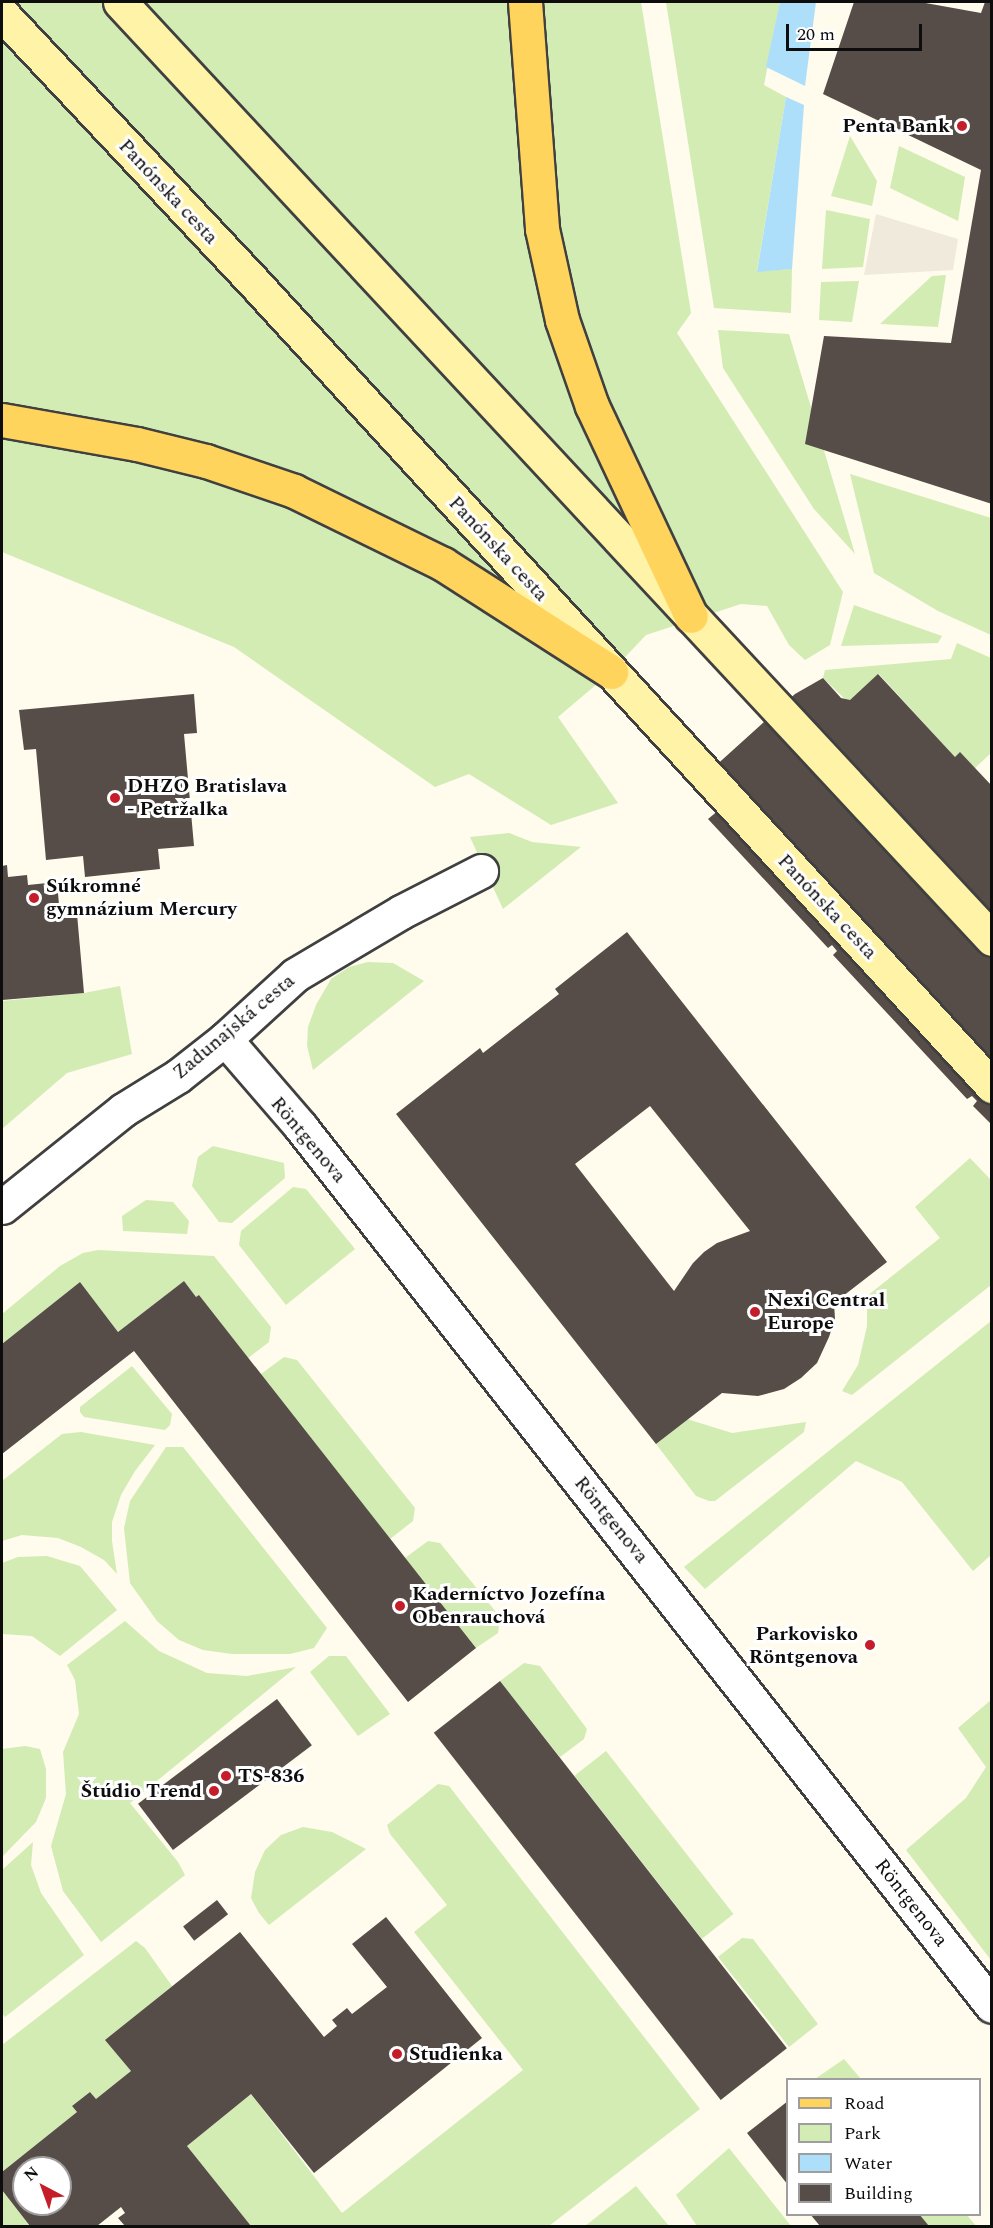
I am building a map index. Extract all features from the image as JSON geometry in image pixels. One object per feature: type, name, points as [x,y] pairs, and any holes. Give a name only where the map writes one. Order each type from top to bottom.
[{"type":"main road","points":[[120,2],[992,939]]},
{"type":"main road","points":[[525,2],[542,229],[562,320],[592,406],[693,618]]},
{"type":"main road","name":"Panónska cesta","points":[[2,14],[261,290],[992,1086]]},
{"type":"main road","points":[[2,420],[137,444],[206,461],[294,491],[443,564],[611,672]]},
{"type":"street","name":"Zadunajská cesta","points":[[2,1207],[123,1110],[178,1076],[225,1040],[295,975],[401,912],[481,871]]},
{"type":"street","name":"Röntgenova","points":[[225,1040],[300,1126],[992,2006]]},
{"type":"green space","points":[[2,2],[641,2],[691,313],[677,333],[843,592],[830,645],[805,660],[789,645],[767,606],[741,604],[646,635],[611,672],[558,717],[618,803],[551,825],[469,774],[435,787],[234,647],[2,552]]},
{"type":"green space","points":[[666,2],[780,2],[764,85],[786,97],[757,271],[792,269],[791,313],[714,308]]},
{"type":"green space","points":[[850,136],[877,181],[872,206],[831,196]]},
{"type":"green space","points":[[899,146],[965,177],[958,221],[890,188]]},
{"type":"green space","points":[[826,210],[870,219],[863,267],[822,269]]},
{"type":"green space","points":[[946,275],[938,327],[880,324],[932,276]]},
{"type":"green space","points":[[859,281],[852,322],[819,320],[821,282]]},
{"type":"green space","points":[[718,330],[789,334],[855,554],[814,509],[723,368]]},
{"type":"green space","points":[[850,474],[991,518],[991,635],[938,611],[874,573]]},
{"type":"green space","points":[[854,605],[942,636],[938,643],[841,646]]},
{"type":"green space","points":[[957,643],[991,658],[991,753],[975,768],[955,757],[879,674],[850,700],[846,700],[823,678],[825,670],[951,659]]},
{"type":"green space","points":[[509,833],[532,842],[581,847],[503,909],[470,837]]},
{"type":"green space","points":[[368,962],[393,963],[424,981],[313,1070],[307,1046],[308,1027],[316,1005],[331,979],[349,967]]},
{"type":"green space","points":[[120,986],[132,1054],[67,1073],[2,1129],[2,1001],[84,993]]},
{"type":"green space","points":[[213,1146],[284,1163],[285,1178],[232,1223],[219,1222],[192,1186],[198,1157]]},
{"type":"green space","points":[[970,1158],[991,1180],[991,1285],[852,1395],[842,1391],[858,1365],[867,1326],[867,1296],[940,1238],[915,1207]]},
{"type":"green space","points":[[293,1187],[306,1189],[355,1249],[286,1305],[239,1245],[241,1231]]},
{"type":"green space","points":[[146,1200],[173,1202],[189,1221],[187,1234],[123,1231],[122,1216]]},
{"type":"green space","points":[[98,1250],[214,1256],[271,1327],[269,1342],[248,1358],[199,1295],[196,1297],[184,1281],[118,1332],[80,1282],[2,1344],[2,1314],[60,1266],[83,1253]]},
{"type":"green space","points":[[991,1321],[991,1555],[973,1571],[902,1482],[856,1461],[705,1589],[684,1567]]},
{"type":"green space","points":[[284,1357],[297,1360],[415,1508],[413,1521],[390,1539],[261,1374]]},
{"type":"green space","points":[[132,1366],[172,1414],[170,1425],[165,1430],[84,1417],[80,1412],[80,1407]]},
{"type":"green space","points":[[687,1419],[732,1433],[806,1422],[804,1432],[715,1501],[709,1501],[696,1496],[656,1444]]},
{"type":"green space","points":[[81,1432],[155,1445],[135,1471],[121,1495],[112,1522],[112,1541],[117,1574],[104,1560],[81,1547],[58,1538],[22,1535],[2,1541],[2,1481],[62,1434]]},
{"type":"green space","points":[[166,1447],[183,1447],[327,1628],[314,1648],[290,1654],[232,1654],[203,1650],[179,1640],[157,1621],[130,1583],[124,1528],[130,1501]]},
{"type":"green space","points":[[428,1541],[440,1543],[500,1617],[498,1633],[476,1648],[405,1558]]},
{"type":"green space","points":[[47,1556],[80,1566],[117,1610],[60,1656],[32,1636],[2,1634],[2,1563],[18,1557]]},
{"type":"green space","points":[[125,1621],[159,1651],[207,1673],[247,1676],[296,1667],[130,1803],[178,1862],[185,1875],[101,1942],[63,1891],[51,1846],[66,1794],[63,1752],[79,1714],[75,1680],[67,1665]]},
{"type":"green space","points":[[329,1656],[346,1656],[390,1714],[358,1736],[310,1672]]},
{"type":"green space","points":[[524,1663],[540,1666],[587,1729],[584,1739],[560,1757],[500,1681]]},
{"type":"green space","points":[[991,1700],[991,1960],[906,1850],[966,1798],[986,1767],[958,1728]]},
{"type":"green space","points":[[25,1746],[40,1749],[46,1769],[46,1798],[36,1822],[2,1857],[2,1749]]},
{"type":"green space","points":[[606,1751],[733,1914],[702,1939],[574,1776]]},
{"type":"green space","points":[[438,1784],[449,1786],[700,2109],[549,2226],[251,2226],[187,2146],[251,2094],[342,2213],[523,2070],[414,1932],[447,1905],[390,1834],[387,1825]]},
{"type":"green space","points":[[303,1827],[332,1832],[366,1849],[269,1925],[251,1898],[255,1872],[265,1850],[281,1835]]},
{"type":"green space","points":[[33,1842],[31,1865],[41,1893],[84,1955],[5,2017],[2,2013],[2,1870]]},
{"type":"green space","points":[[742,1938],[753,1939],[818,2024],[789,2047],[718,1957]]},
{"type":"green space","points":[[136,1941],[145,1948],[172,1986],[106,2040],[131,2071],[96,2099],[90,2092],[72,2106],[77,2112],[22,2156],[12,2156],[12,2164],[2,2172],[2,2045]]},
{"type":"green space","points":[[844,2059],[860,2078],[816,2078]]},
{"type":"green space","points":[[729,2148],[791,2226],[697,2226],[676,2195]]},
{"type":"green space","points":[[636,2186],[669,2226],[585,2226]]},
{"type":"green space","points":[[2,2190],[12,2203],[12,2216],[22,2216],[30,2226],[2,2226]]},
{"type":"green space","points":[[920,2216],[968,2216],[976,2226],[929,2226]]},
{"type":"shaded area","points":[[876,214],[958,239],[953,270],[864,275]]},
{"type":"water","points":[[780,2],[816,2],[805,86],[766,67]]},
{"type":"water","points":[[786,97],[804,105],[792,269],[757,272]]},
{"type":"building","points":[[854,2],[920,2],[981,13],[985,2],[992,2],[992,504],[805,444],[824,336],[951,343],[981,170],[823,94]]},
{"type":"building","points":[[878,674],[955,757],[960,752],[992,786],[992,1125],[973,1106],[977,1101],[972,1096],[967,1099],[833,955],[837,951],[832,945],[828,948],[708,819],[731,800],[712,769],[795,694],[823,678],[841,698],[850,700]]},
{"type":"building","name":"DHZO Bratislava - Petržalka","points":[[194,694],[197,733],[184,734],[194,846],[158,849],[160,869],[85,877],[83,856],[46,860],[36,749],[24,750],[19,710]]},
{"type":"building","name":"Súkromné gymnázium Mercury","points":[[7,865],[8,877],[27,875],[28,885],[57,882],[60,916],[77,914],[84,993],[2,1000],[2,866]]},
{"type":"building","points":[[627,932],[887,1262],[834,1303],[835,1319],[829,1337],[817,1363],[801,1378],[784,1389],[758,1396],[722,1393],[656,1444],[396,1114],[480,1048],[483,1053],[559,994],[555,989]],"holes":[[[650,1106],[750,1231],[717,1243],[704,1252],[693,1263],[674,1291],[575,1164]]]},
{"type":"building","points":[[184,1281],[196,1297],[199,1295],[476,1648],[408,1702],[134,1351],[2,1454],[2,1344],[80,1282],[118,1332]]},
{"type":"building","points":[[500,1681],[787,2048],[721,2100],[434,1733]]},
{"type":"building","name":"TS-836","points":[[277,1699],[312,1745],[173,1850],[138,1804]]},
{"type":"building","points":[[217,1900],[228,1914],[194,1941],[183,1926]]},
{"type":"building","points":[[386,1917],[482,2038],[314,2173],[251,2094],[187,2146],[251,2226],[125,2226],[118,2218],[125,2213],[121,2207],[97,2226],[30,2226],[22,2216],[72,2216],[72,2156],[22,2156],[77,2112],[72,2106],[90,2092],[96,2099],[131,2071],[105,2040],[240,1932],[324,2037],[337,2026],[332,2020],[347,2008],[352,2014],[387,1987],[352,1944]]},
{"type":"building","points":[[786,2103],[786,2182],[747,2133]]},
{"type":"building","points":[[12,2164],[12,2203],[2,2190],[2,2172]]},
{"type":"building","points":[[812,2216],[921,2216],[929,2226],[820,2226]]},
{"type":"place","name":"Penta Bank","points":[[962,126]]},
{"type":"place","name":"DHZO Bratislava - Petržalka","points":[[115,798]]},
{"type":"place","name":"Súkromné gymnázium Mercury","points":[[34,898]]},
{"type":"place","name":"Nexi Central Europe","points":[[755,1312]]},
{"type":"place","name":"Kaderníctvo Jozefína Obenrauchová","points":[[400,1606]]},
{"type":"place","name":"Parkovisko Röntgenova","points":[[870,1645]]},
{"type":"place","name":"TS-836","points":[[226,1776]]},
{"type":"place","name":"Štúdio Trend","points":[[214,1791]]},
{"type":"place","name":"Studienka","points":[[397,2054]]}]
